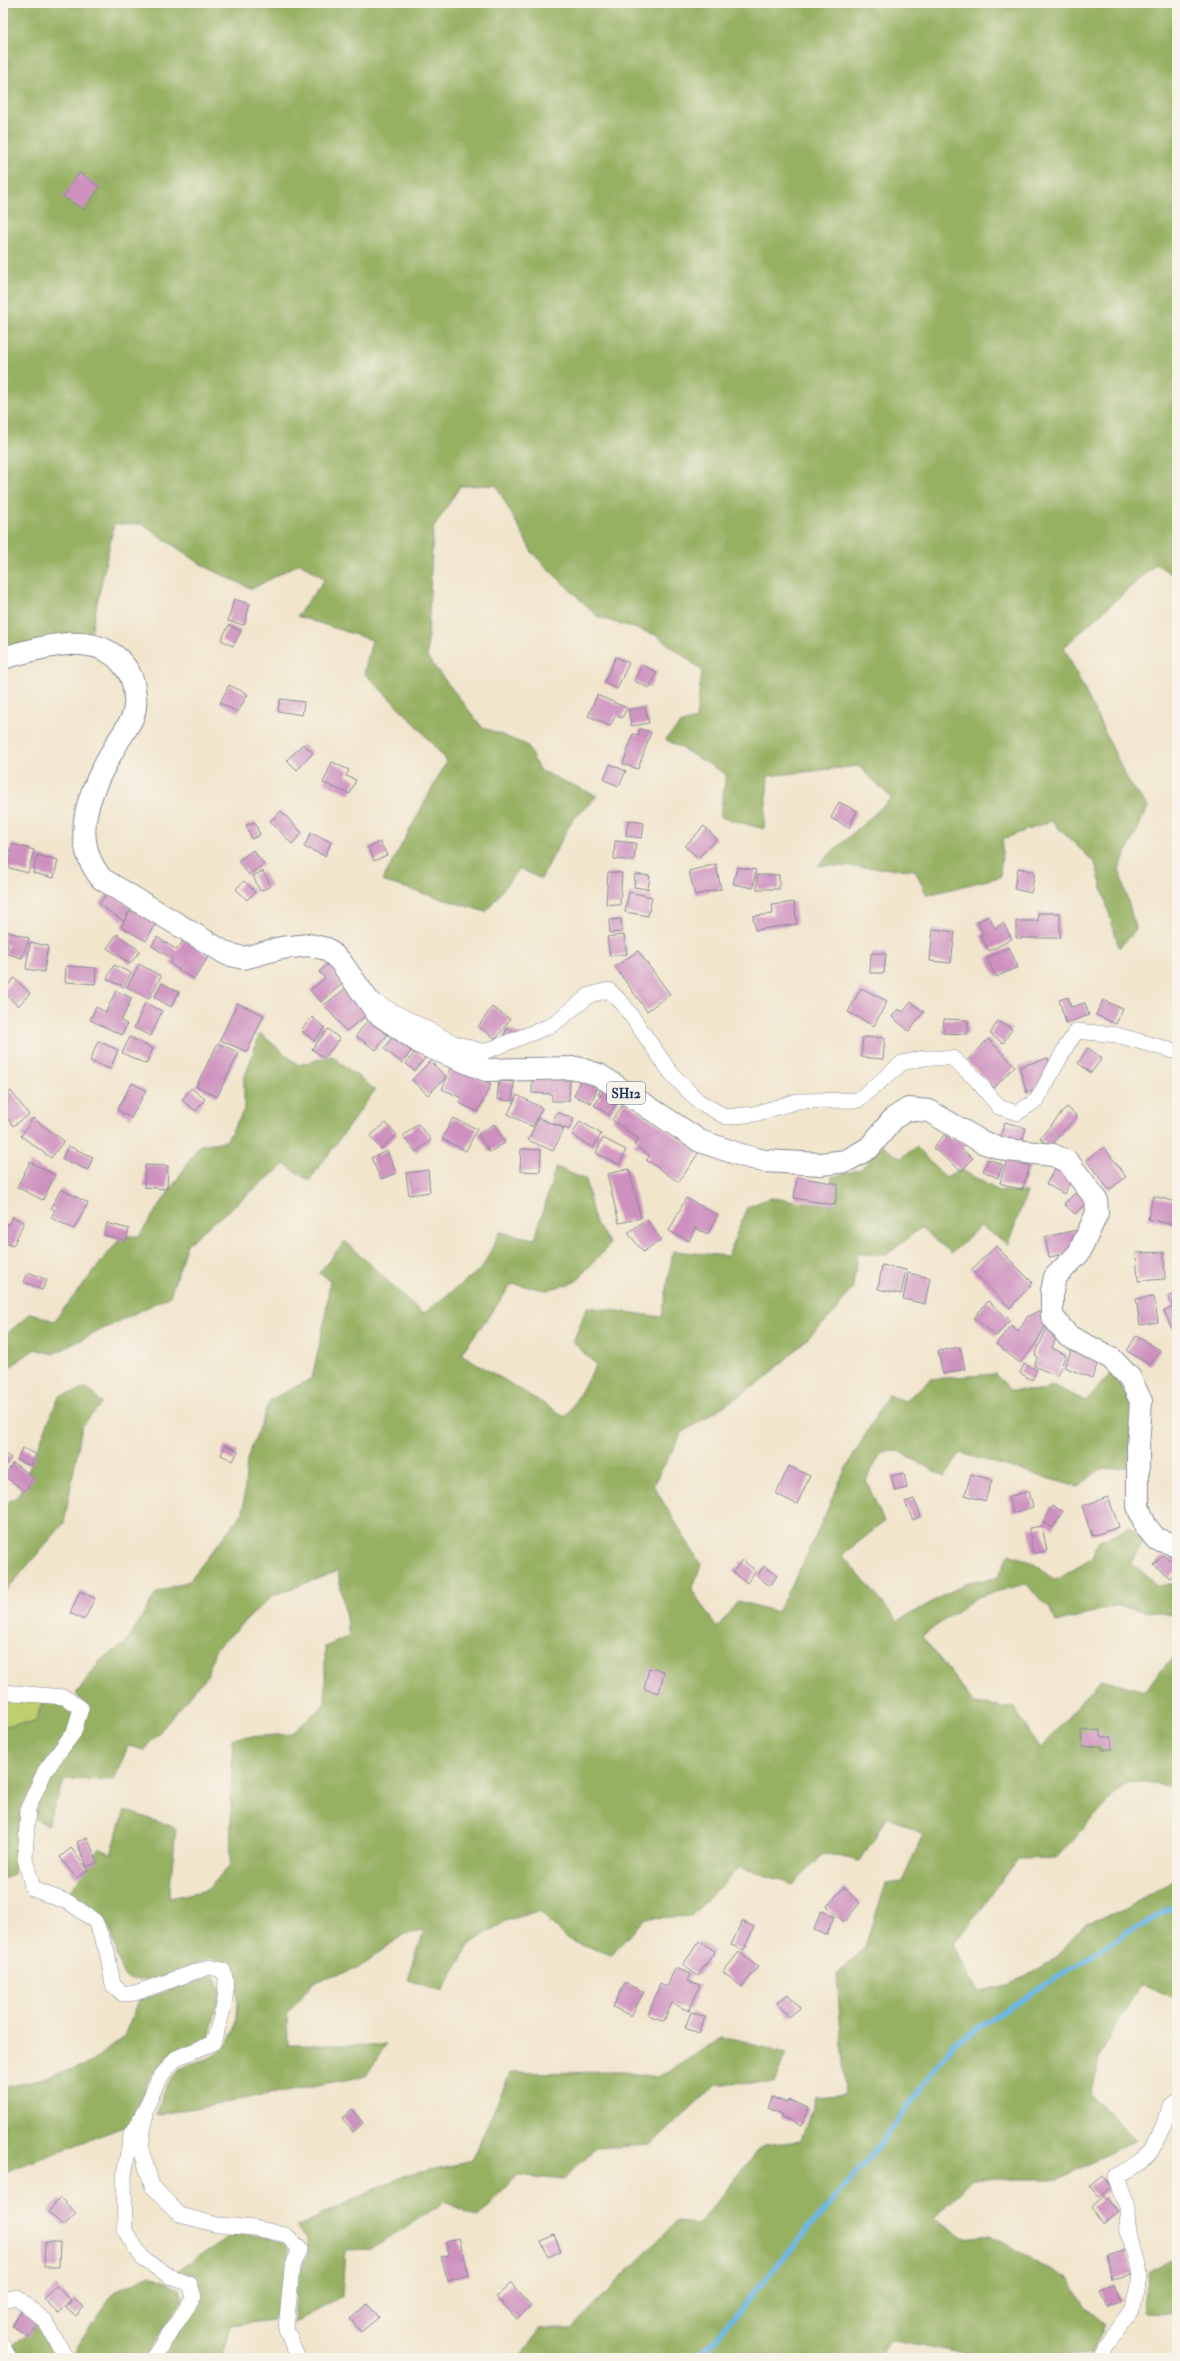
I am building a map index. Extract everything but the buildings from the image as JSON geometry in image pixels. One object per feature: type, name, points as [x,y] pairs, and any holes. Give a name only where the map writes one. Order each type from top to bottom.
[{"type":"main road","name":"SH12","points":[[3,658],[28,650],[72,644],[98,647],[116,656],[132,674],[136,697],[133,716],[95,782],[84,822],[84,849],[91,866],[102,879],[227,954],[244,958],[282,948],[309,945],[327,949],[340,961],[377,1014],[422,1044],[486,1070],[577,1068],[599,1075],[700,1141],[741,1156],[764,1161],[821,1164],[846,1161],[869,1148],[894,1118],[908,1109],[929,1111],[944,1118],[962,1132],[988,1144],[1007,1150],[1053,1155],[1068,1162],[1096,1200],[1097,1213],[1079,1253],[1055,1277],[1052,1291],[1052,1316],[1068,1336],[1111,1358],[1130,1378],[1141,1401],[1138,1447],[1138,1506],[1145,1525],[1156,1539],[1177,1545]]},
{"type":"street","points":[[365,997],[454,1043],[484,1052],[552,1024],[590,995],[609,990],[623,1004],[671,1073],[698,1101],[726,1117],[754,1114],[798,1101],[858,1100],[902,1063],[924,1058],[952,1058],[975,1078],[999,1107],[1017,1113],[1037,1100],[1066,1045],[1078,1032],[1117,1035],[1177,1052]]},
{"type":"street","points":[[3,1692],[64,1697],[81,1708],[74,1732],[45,1771],[28,1808],[25,1859],[33,1889],[70,1904],[95,1921],[107,1952],[114,1985],[123,1994],[135,1993],[209,1967],[223,1970],[226,1980],[222,2014],[213,2043],[176,2058],[158,2080],[146,2108],[131,2135],[124,2175],[125,2231],[143,2259],[171,2277],[190,2284],[194,2297],[153,2358]]},
{"type":"street","points":[[1099,2358],[1104,2347],[1133,2308],[1138,2276],[1128,2233],[1127,2208],[1116,2176],[1145,2160],[1162,2136],[1169,2104],[1177,2100]]},
{"type":"street","points":[[146,2108],[141,2149],[152,2186],[180,2215],[218,2225],[255,2228],[286,2235],[300,2249],[292,2268],[286,2328],[298,2358]]},
{"type":"street","points":[[3,2300],[17,2297],[45,2321],[66,2358]]},
{"type":"street","points":[[3,2346],[9,2358]]},
{"type":"green space","points":[[3,3],[1177,3],[1177,578],[1156,564],[1064,647],[1128,781],[1148,807],[1119,869],[1136,930],[1119,948],[1095,863],[1051,821],[1003,839],[1000,877],[927,895],[915,870],[818,865],[892,798],[858,766],[768,776],[764,829],[720,817],[726,774],[665,739],[682,723],[696,719],[702,670],[656,635],[598,617],[533,554],[496,485],[460,486],[433,529],[427,657],[482,727],[527,745],[539,770],[597,796],[571,822],[541,879],[519,868],[486,912],[382,881],[447,761],[417,726],[364,673],[372,640],[297,616],[325,579],[300,563],[252,589],[204,566],[142,524],[114,524],[90,637],[3,651]]},
{"type":"green space","points":[[260,1033],[298,1065],[332,1056],[375,1090],[309,1181],[285,1164],[187,1244],[170,1296],[53,1354],[35,1349],[3,1372],[3,1337],[31,1313],[54,1321],[122,1236],[139,1236],[200,1145],[226,1141],[244,1110],[244,1079]]},
{"type":"green space","points":[[882,1146],[901,1158],[916,1147],[946,1178],[960,1169],[999,1191],[1027,1192],[1008,1244],[980,1226],[952,1253],[920,1228],[887,1255],[857,1254],[853,1287],[833,1314],[765,1379],[682,1433],[653,1485],[701,1565],[692,1590],[717,1628],[738,1601],[777,1612],[808,1553],[844,1472],[888,1395],[905,1401],[931,1379],[995,1374],[1011,1390],[1041,1391],[1052,1385],[1086,1401],[1111,1373],[1127,1397],[1131,1408],[1132,1418],[1128,1467],[1099,1470],[1078,1487],[960,1453],[945,1477],[899,1451],[882,1452],[866,1480],[884,1522],[842,1555],[898,1621],[968,1582],[997,1578],[1010,1553],[1035,1564],[1055,1581],[1092,1558],[1098,1542],[1130,1527],[1143,1541],[1131,1562],[1158,1586],[1177,1583],[1177,1616],[1118,1605],[1056,1623],[1051,1609],[1025,1584],[977,1597],[922,1636],[974,1703],[1014,1708],[1040,1749],[1101,1679],[1145,1691],[1177,1651],[1177,1787],[1127,1781],[1056,1858],[1018,1859],[953,1945],[978,1991],[1009,1985],[1056,1958],[1086,1922],[1119,1912],[1177,1879],[1177,1999],[1140,1983],[1100,2056],[1090,2094],[1136,2140],[1059,2179],[973,2179],[935,2218],[964,2238],[990,2235],[1069,2280],[1086,2308],[1105,2324],[1092,2354],[1042,2358],[987,2358],[889,2339],[880,2358],[519,2358],[539,2329],[571,2329],[676,2222],[698,2224],[763,2145],[801,2141],[815,2097],[845,2094],[837,1975],[865,1946],[886,1884],[902,1882],[923,1834],[887,1817],[860,1861],[823,1853],[793,1885],[740,1867],[691,1916],[645,1918],[611,1955],[566,1938],[539,1911],[505,1921],[470,1944],[442,1991],[408,1980],[424,1931],[404,1934],[357,1969],[314,1982],[287,2014],[288,2045],[386,2045],[366,2076],[156,2115],[166,2086],[173,2076],[181,2069],[189,2065],[211,2057],[221,2050],[228,2042],[233,2032],[238,2009],[237,1974],[222,1962],[212,1958],[158,1977],[136,1979],[125,1977],[119,1965],[108,1925],[93,1907],[70,1893],[99,1848],[111,1854],[125,1810],[176,1828],[169,1898],[207,1890],[230,1866],[233,1738],[292,1734],[325,1703],[325,1647],[349,1636],[338,1571],[272,1596],[215,1650],[207,1676],[144,1750],[128,1746],[114,1780],[65,1779],[47,1825],[35,1819],[40,1794],[86,1705],[76,1694],[101,1660],[125,1644],[157,1592],[189,1581],[243,1512],[247,1459],[270,1400],[312,1378],[325,1319],[330,1280],[319,1273],[345,1241],[423,1314],[482,1268],[500,1232],[535,1239],[556,1167],[586,1180],[594,1220],[610,1244],[575,1282],[547,1290],[512,1284],[461,1354],[566,1417],[596,1365],[573,1342],[587,1307],[662,1317],[673,1251],[728,1256],[747,1207],[770,1198],[831,1205],[832,1177],[861,1169]]},
{"type":"green space","points":[[88,1388],[102,1403],[82,1426],[64,1523],[3,1594],[3,1505],[18,1496],[59,1396]]},
{"type":"green space","points":[[3,1698],[43,1702],[35,1722],[3,1726]]},
{"type":"green space","points":[[43,1702],[63,1702],[75,1712],[69,1731],[22,1807],[14,1875],[3,1879],[3,1726],[35,1722]]},
{"type":"green space","points":[[214,1975],[221,1989],[208,2043],[177,2050],[150,2076],[131,2124],[10,2170],[3,2175],[3,2088],[43,2078],[91,2063],[124,2036],[138,2001]]},
{"type":"green space","points":[[722,2037],[787,2053],[775,2083],[717,2084],[650,2145],[595,2148],[564,2180],[518,2175],[478,2217],[445,2202],[371,2249],[345,2250],[342,2297],[294,2323],[297,2280],[308,2252],[307,2240],[296,2227],[403,2176],[472,2161],[510,2073],[622,2072],[658,2077]]},
{"type":"green space","points":[[233,2234],[273,2238],[284,2244],[288,2250],[290,2259],[287,2281],[273,2320],[230,2325],[222,2355],[162,2354],[199,2302],[177,2271]]},
{"type":"green space","points":[[1177,2256],[1177,2314],[1143,2313],[1149,2273]]},
{"type":"green space","points":[[150,2275],[180,2289],[183,2299],[144,2358],[77,2358],[74,2351],[113,2293]]},
{"type":"green space","points":[[40,2324],[62,2358],[13,2358],[12,2347]]},
{"type":"waterway","points":[[698,2358],[874,2152],[955,2042],[1125,1934],[1177,1905]]}]
